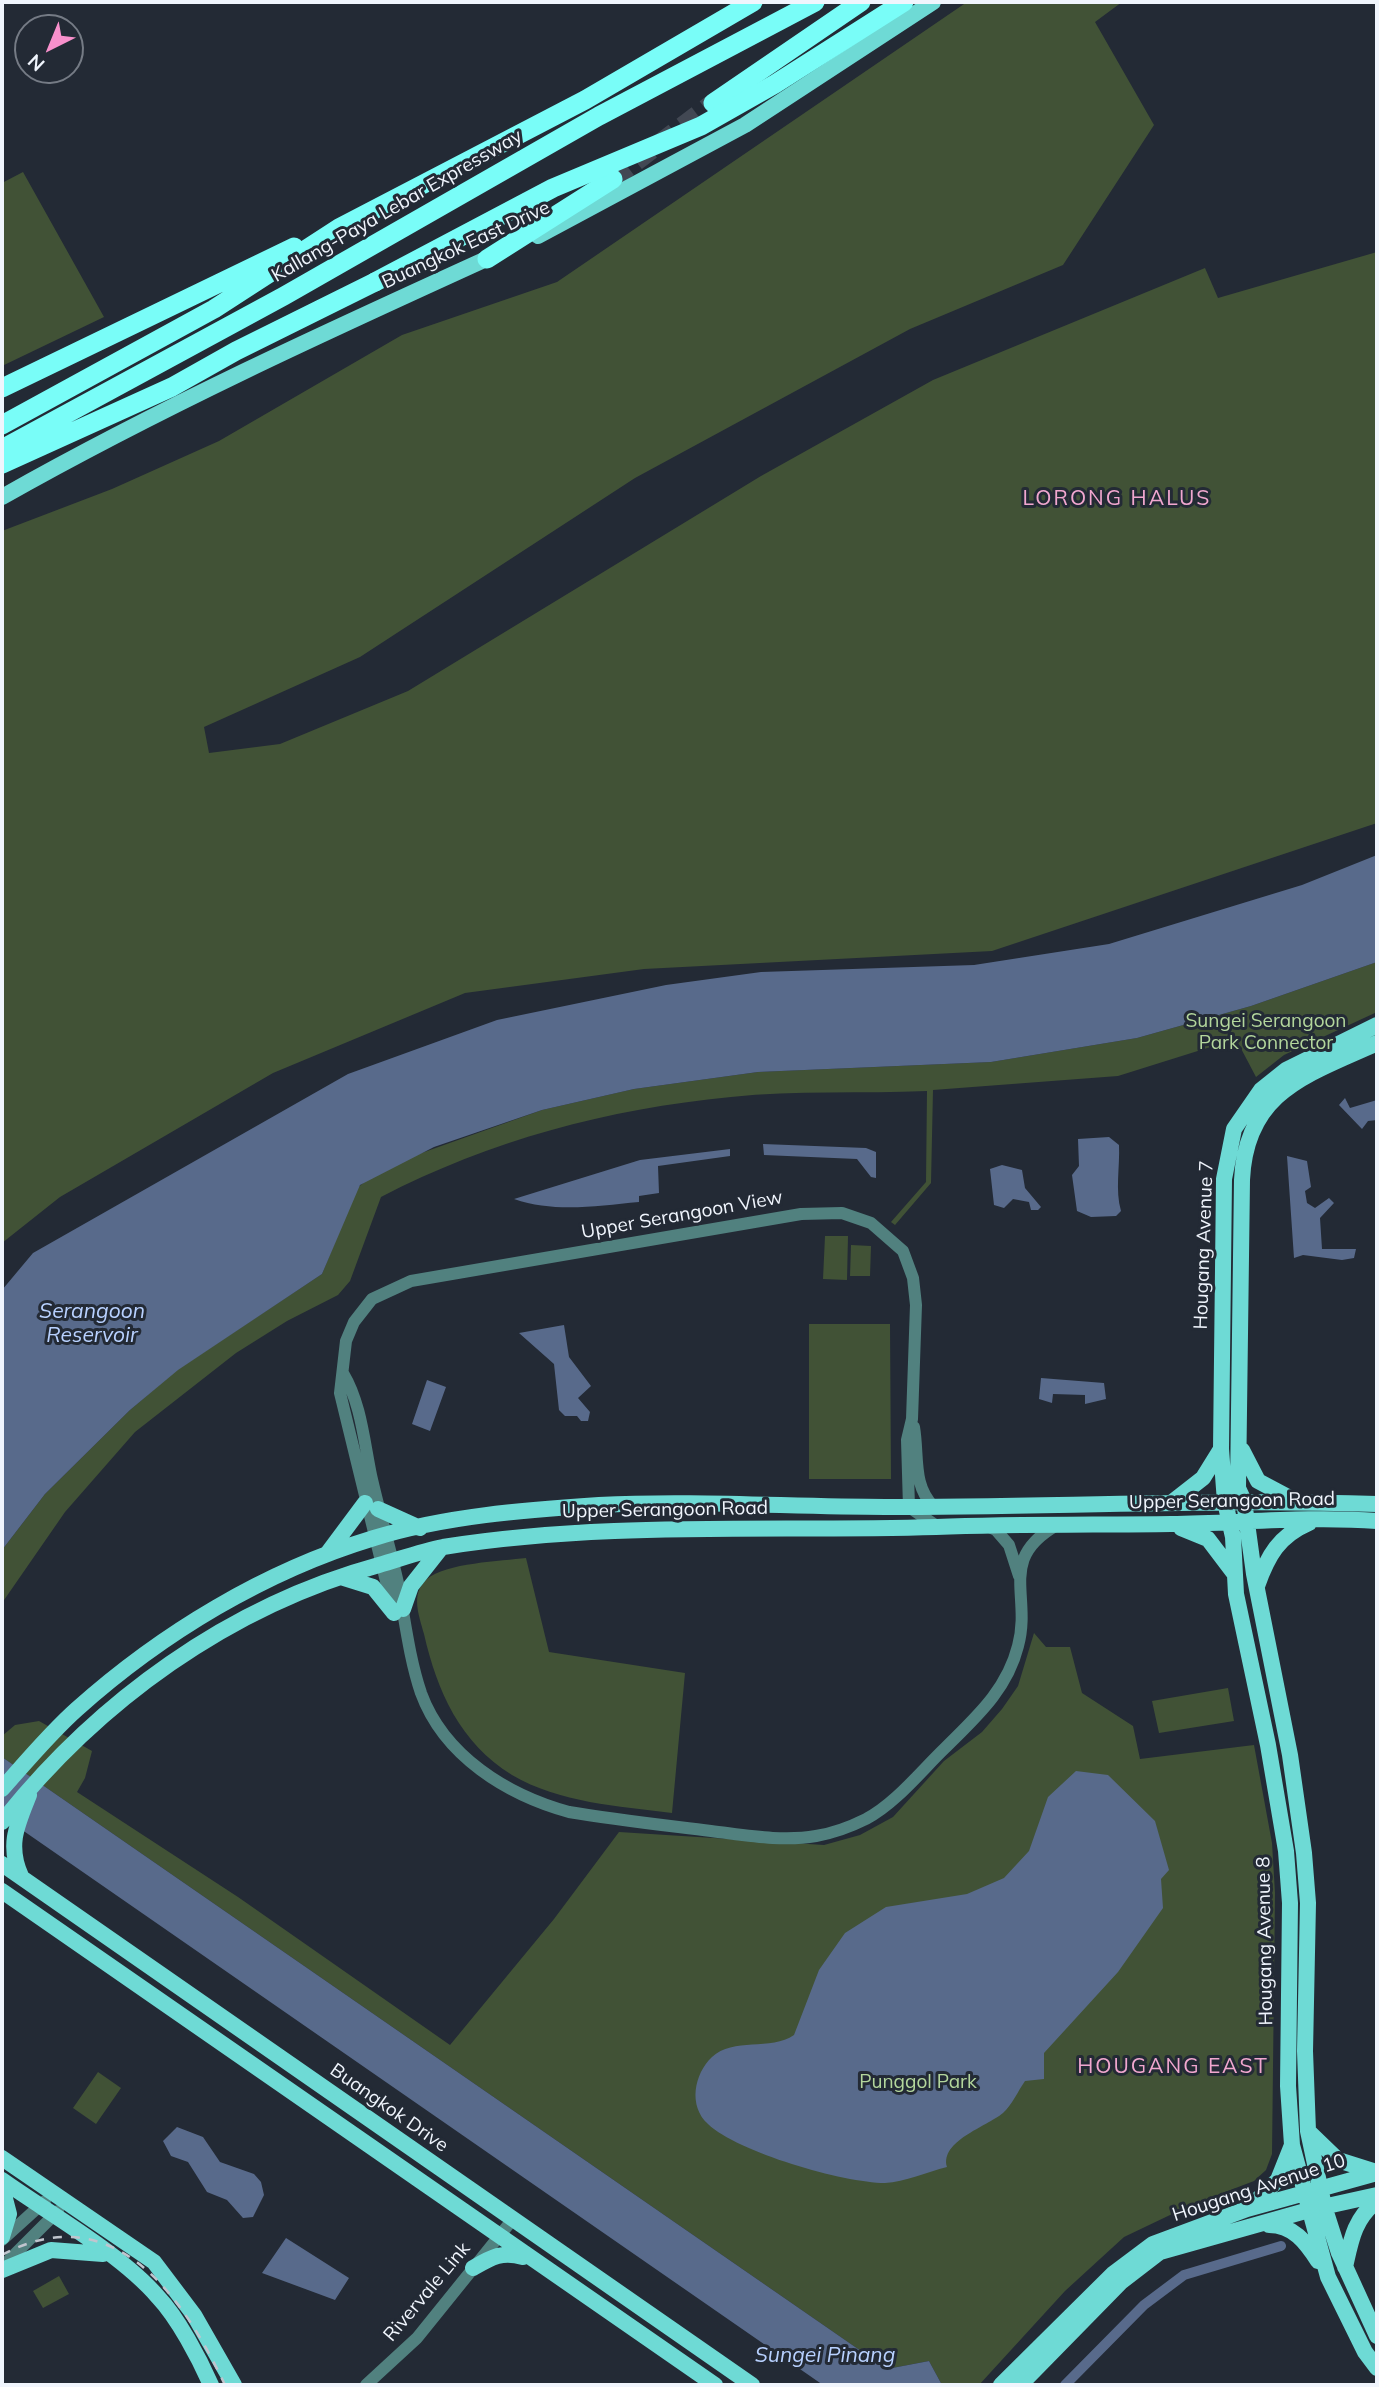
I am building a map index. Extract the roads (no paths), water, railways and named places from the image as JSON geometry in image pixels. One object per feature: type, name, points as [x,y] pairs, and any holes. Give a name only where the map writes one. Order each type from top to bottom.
[{"type":"highway","name":"Kallang-Paya Lebar Expressway","points":[[2,425],[214,309],[339,228],[585,100],[753,2]]},
{"type":"highway","name":"Kallang-Paya Lebar Expressway","points":[[2,450],[284,296],[599,116],[815,2]]},
{"type":"highway","points":[[713,103],[861,2]]},
{"type":"highway","points":[[2,464],[172,387],[236,351],[564,183],[701,126],[784,78],[904,2]]},
{"type":"highway","points":[[487,259],[613,179]]},
{"type":"highway","points":[[2,388],[106,340],[258,261],[339,228]]},
{"type":"main road","name":"Buangkok East Drive","points":[[2,498],[81,452],[246,370],[538,236],[745,125],[933,2]]},
{"type":"main road","name":"Hougang Avenue 7","points":[[1225,1502],[1221,1449],[1224,1179],[1234,1129],[1261,1090],[1280,1074],[1377,1026]]},
{"type":"main road","name":"Hougang Avenue 7","points":[[1239,1522],[1244,1501],[1238,1488],[1237,1438],[1243,1151],[1256,1120],[1295,1082],[1377,1043]]},
{"type":"main road","points":[[1237,1438],[1247,1465],[1258,1481],[1300,1502]]},
{"type":"main road","points":[[1171,1503],[1203,1478],[1221,1449]]},
{"type":"main road","name":"Upper Serangoon Road","points":[[2,1789],[76,1709],[142,1657],[223,1604],[296,1567],[380,1536],[480,1516],[602,1505],[934,1507],[1244,1501],[1377,1504]]},
{"type":"main road","name":"Hougang Avenue 8","points":[[1225,1502],[1239,1522],[1256,1587],[1290,1755],[1304,1853],[1308,1903],[1305,2051],[1312,2191]]},
{"type":"main road","points":[[326,1556],[372,1506],[420,1528]]},
{"type":"main road","points":[[1256,1587],[1268,1556],[1277,1544],[1290,1532],[1318,1519]]},
{"type":"main road","name":"Upper Serangoon Road","points":[[2,1822],[32,1786],[92,1725],[177,1658],[253,1614],[338,1577],[441,1548],[599,1530],[1168,1524],[1318,1519],[1377,1521]]},
{"type":"main road","name":"Hougang Avenue 8","points":[[1239,1522],[1233,1572],[1286,1850],[1290,1903],[1288,2086],[1292,2145],[1317,2208],[1328,2277],[1365,2352],[1377,2368]]},
{"type":"main road","points":[[1168,1524],[1208,1539],[1233,1572]]},
{"type":"main road","points":[[338,1577],[367,1583],[399,1611],[411,1586],[441,1548]]},
{"type":"main road","points":[[20,1876],[12,1846],[32,1786]]},
{"type":"main road","name":"Buangkok Drive","points":[[2,1864],[752,2385]]},
{"type":"main road","points":[[2,1891],[715,2385]]},
{"type":"main road","points":[[2,1899],[22,1905]]},
{"type":"main road","points":[[1308,2131],[1338,2161],[1377,2173]]},
{"type":"main road","points":[[1247,2209],[1278,2180],[1292,2145]]},
{"type":"main road","points":[[2,2158],[154,2262],[194,2315],[234,2385]]},
{"type":"main road","name":"Hougang Avenue 10","points":[[1000,2385],[1113,2274],[1153,2244],[1247,2209],[1377,2173]]},
{"type":"main road","points":[[2,2180],[112,2256],[161,2299],[211,2385]]},
{"type":"main road","points":[[2,2187],[9,2214],[2,2239]]},
{"type":"main road","name":"Hougang Avenue 10","points":[[1020,2385],[1121,2282],[1160,2252],[1317,2208],[1377,2195]]},
{"type":"main road","points":[[1345,2267],[1351,2235],[1358,2222],[1377,2201]]},
{"type":"main road","name":"Hougang Avenue 8","points":[[1317,2208],[1377,2336]]},
{"type":"main road","points":[[1259,2225],[1282,2225],[1290,2229],[1307,2245],[1328,2277]]},
{"type":"main road","points":[[2,2269],[51,2250],[83,2250],[112,2256]]},
{"type":"main road","points":[[473,2268],[495,2255],[507,2253],[533,2259]]},
{"type":"street","name":"Upper Serangoon View","points":[[934,1507],[922,1496],[918,1485],[912,1419],[916,1305],[913,1278],[903,1251],[872,1223],[831,1212],[801,1214],[411,1280],[372,1300],[354,1322],[346,1341],[343,1373],[353,1391],[372,1506],[421,1693],[437,1720],[469,1761],[513,1792],[569,1812],[746,1835],[814,1836],[835,1832],[869,1817],[915,1777],[986,1707],[1003,1684],[1019,1645],[1020,1576]]},
{"type":"street","name":"Upper Serangoon View","points":[[909,1507],[908,1440],[912,1419]]},
{"type":"street","points":[[909,1507],[938,1527]]},
{"type":"street","points":[[984,1524],[996,1531],[1009,1545],[1020,1576]]},
{"type":"street","points":[[1020,1576],[1023,1555],[1029,1545],[1057,1525]]},
{"type":"street","points":[[2,2269],[59,2198]]},
{"type":"street","points":[[2,2239],[46,2212]]},
{"type":"street","name":"Rivervale Link","points":[[366,2385],[417,2338],[513,2218]]},
{"type":"water","name":"Serangoon Reservoir","points":[[1377,855],[1377,962],[1251,1006],[1137,1038],[991,1062],[758,1072],[634,1089],[542,1110],[434,1147],[360,1185],[322,1274],[178,1370],[130,1410],[45,1494],[2,1550],[2,1290],[33,1253],[348,1074],[497,1020],[666,985],[761,972],[974,965],[1109,944],[1302,885]]},
{"type":"water","points":[[1345,1098],[1350,1108],[1377,1100],[1377,1120],[1368,1121],[1362,1129],[1339,1105]]},
{"type":"water","points":[[1109,1137],[1119,1145],[1118,1187],[1121,1211],[1116,1216],[1091,1217],[1077,1211],[1072,1175],[1079,1166],[1078,1139]]},
{"type":"water","points":[[763,1144],[866,1148],[876,1152],[876,1178],[871,1177],[857,1159],[764,1155]]},
{"type":"water","points":[[730,1149],[730,1156],[658,1166],[659,1193],[639,1196],[639,1202],[560,1207],[514,1199],[640,1160]]},
{"type":"water","points":[[1287,1156],[1307,1161],[1311,1187],[1305,1191],[1307,1203],[1315,1208],[1329,1198],[1334,1203],[1320,1218],[1322,1249],[1356,1249],[1354,1258],[1342,1260],[1303,1255],[1294,1258]]},
{"type":"water","points":[[1002,1165],[1022,1170],[1025,1188],[1041,1207],[1038,1210],[1031,1210],[1029,1202],[1013,1199],[1004,1208],[994,1205],[990,1169]]},
{"type":"water","points":[[564,1325],[569,1357],[591,1386],[578,1398],[590,1412],[588,1421],[581,1421],[577,1416],[565,1416],[559,1410],[554,1364],[519,1333]]},
{"type":"water","points":[[1041,1378],[1104,1383],[1106,1399],[1085,1404],[1085,1395],[1053,1394],[1052,1403],[1039,1399]]},
{"type":"water","points":[[427,1380],[446,1387],[430,1431],[412,1424]]},
{"type":"water","name":"Sungei Pinang","points":[[2,1757],[887,2369],[929,2361],[942,2385],[823,2385],[2,1816]]},
{"type":"water","points":[[1076,1771],[1108,1775],[1155,1821],[1169,1870],[1161,1879],[1163,1908],[1118,1972],[1044,2053],[1044,2079],[1025,2081],[1003,2113],[957,2142],[950,2150],[947,2167],[893,2182],[867,2182],[844,2178],[792,2164],[742,2145],[708,2124],[698,2108],[696,2090],[701,2072],[712,2057],[730,2047],[785,2040],[794,2035],[819,1970],[845,1933],[886,1907],[967,1894],[1004,1878],[1029,1851],[1048,1797]]},
{"type":"water","points":[[177,2127],[203,2137],[220,2162],[254,2174],[261,2182],[264,2195],[253,2217],[243,2218],[227,2200],[207,2192],[188,2162],[171,2156],[163,2141]]},
{"type":"water","points":[[286,2238],[349,2278],[335,2300],[262,2273]]},
{"type":"waterway","points":[[1065,2385],[1144,2305],[1184,2275],[1281,2246]]},
{"type":"tunnel","points":[[613,179],[713,103]]},
{"type":"railway","points":[[2,2255],[42,2240],[78,2237],[110,2246],[139,2264],[165,2289],[188,2319],[225,2385]]},
{"type":"district","name":"LORONG HALUS","points":[[1117,499]]},
{"type":"district","name":"HOUGANG EAST","points":[[1173,2067]]},
{"type":"park label","name":"Sungei Serangoon Park Connector","points":[[1266,1032]]},
{"type":"park label","name":"Punggol Park","points":[[918,2082]]}]
